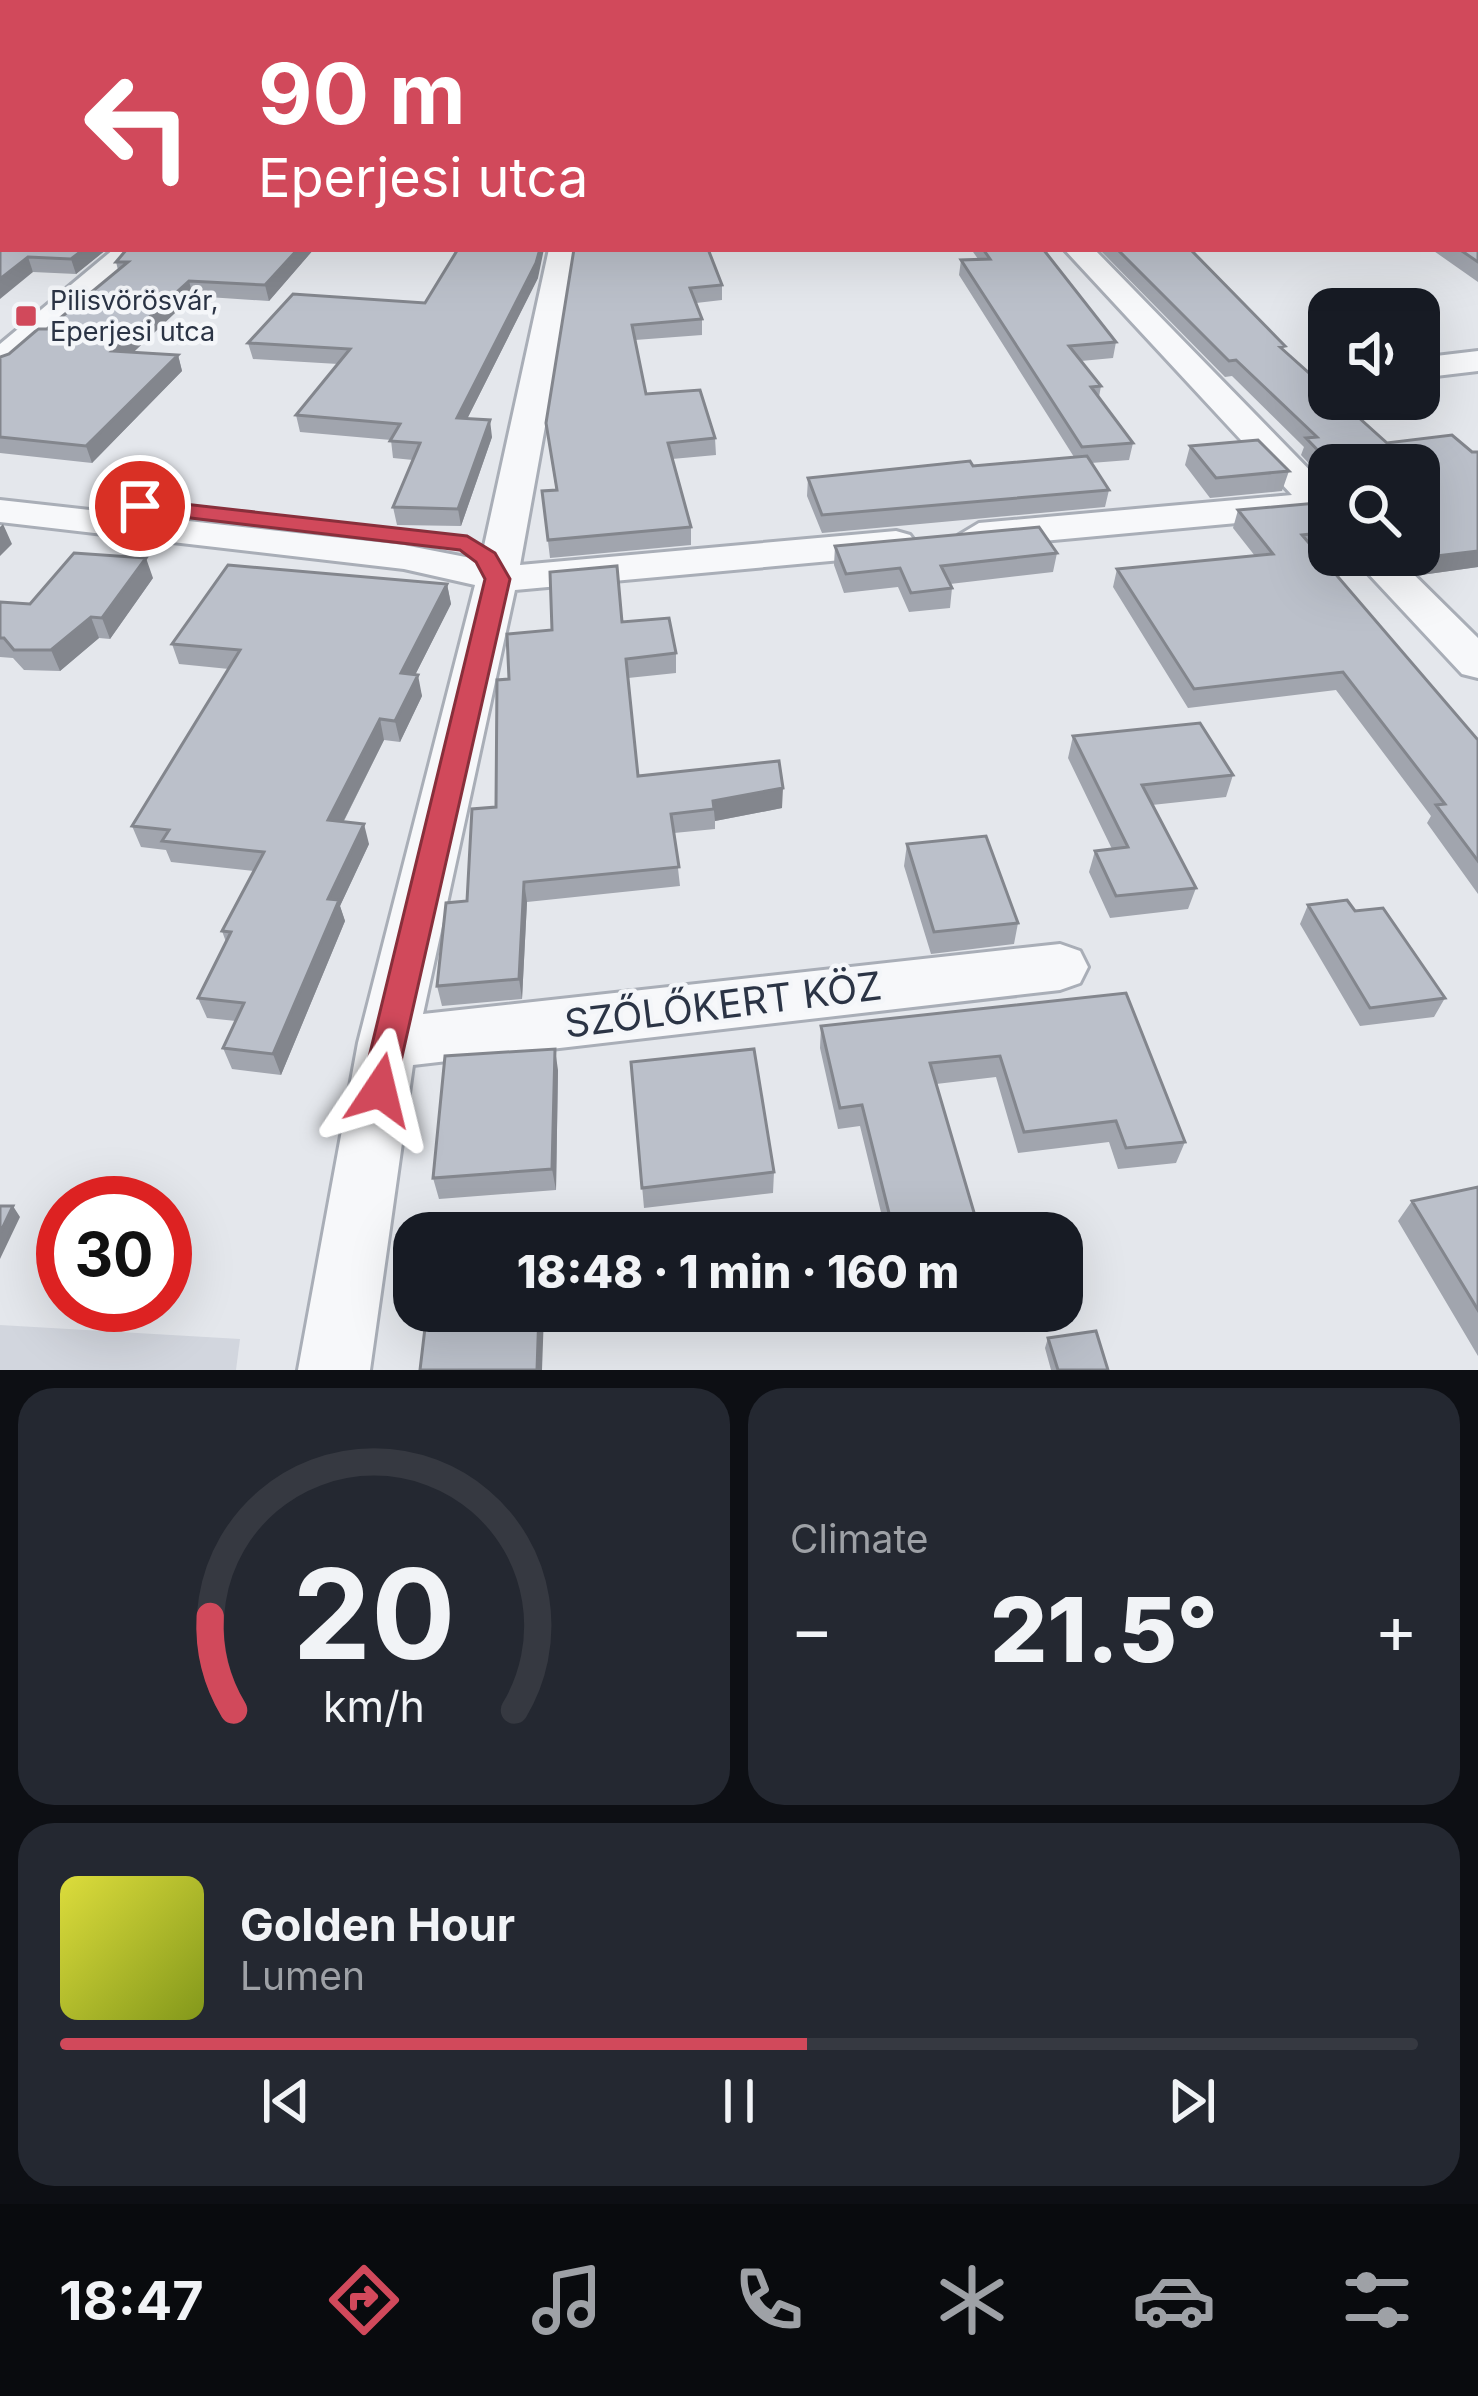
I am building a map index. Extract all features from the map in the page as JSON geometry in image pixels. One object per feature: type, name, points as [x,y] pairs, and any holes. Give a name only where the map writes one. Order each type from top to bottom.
[{"type":"street","points":[[0,360],[127,252]]},
{"type":"street","points":[[334,1370],[387,1043],[497,579],[561,252]]},
{"type":"street","points":[[1081,252],[1308,490]]},
{"type":"street","points":[[1440,366],[1478,361]]},
{"type":"street","points":[[0,491],[467,543],[486,558],[497,579]]},
{"type":"street","points":[[0,511],[404,556],[455,564],[497,579],[1308,509]]},
{"type":"street","points":[[1392,576],[1478,664]]},
{"type":"street","name":"SZŐLŐKERT KÖZ","points":[[387,1043],[1060,967]]},
{"type":"shaded area","points":[[0,1325],[36,1327],[36,1332],[240,1339],[236,1370],[0,1370]]},
{"type":"building","points":[[0,252],[80,252],[71,259],[28,257],[0,279]]},
{"type":"building","points":[[124,252],[295,252],[265,285],[189,281],[112,351],[178,355],[86,446],[0,437],[0,357],[38,329],[47,329],[128,262],[116,262]]},
{"type":"building","points":[[456,252],[539,252],[457,418],[490,420],[458,509],[393,507],[420,443],[390,441],[400,424],[296,415],[350,349],[248,343],[293,294],[425,303]]},
{"type":"building","points":[[574,252],[709,252],[722,285],[690,288],[702,319],[632,325],[646,394],[700,390],[715,438],[668,443],[691,527],[548,540],[542,491],[557,490],[546,423]]},
{"type":"building","points":[[985,252],[1045,252],[1116,342],[1069,346],[1101,386],[1091,387],[1133,443],[1082,447],[961,260],[990,259]]},
{"type":"building","points":[[1120,252],[1193,252],[1308,372],[1308,420],[1361,420],[1387,443],[1452,435],[1478,452],[1478,551],[1440,556],[1440,444],[1312,444],[1306,438],[1317,437],[1236,360],[1229,361]]},
{"type":"building","points":[[1258,440],[1289,471],[1216,478],[1190,446]]},
{"type":"building","points":[[1087,456],[1109,490],[822,515],[808,478],[970,461],[973,466]]},
{"type":"building","points":[[1308,504],[1308,534],[1302,535],[1308,542],[1308,576],[1337,576],[1478,740],[1478,861],[1436,805],[1445,804],[1343,672],[1194,689],[1117,569],[1273,554],[1238,510]]},
{"type":"building","points":[[1039,527],[1057,553],[941,566],[952,588],[911,593],[900,568],[846,574],[835,546]]},
{"type":"building","points":[[74,553],[146,558],[102,618],[91,617],[51,650],[14,650],[0,638],[0,602],[30,604]]},
{"type":"building","points":[[228,565],[447,584],[401,673],[418,675],[395,721],[380,719],[328,820],[364,824],[328,899],[339,900],[273,1054],[223,1048],[244,1003],[198,998],[231,932],[222,931],[264,852],[162,841],[169,830],[132,826],[240,650],[172,644]]},
{"type":"building","points":[[617,566],[622,622],[669,618],[676,653],[626,659],[638,776],[779,761],[783,788],[713,801],[714,809],[671,814],[679,867],[524,882],[519,979],[437,986],[446,903],[467,901],[472,809],[496,807],[497,680],[509,679],[507,634],[552,630],[550,572]]},
{"type":"building","points":[[1200,723],[1233,775],[1142,785],[1196,888],[1116,896],[1095,851],[1128,847],[1073,736]]},
{"type":"building","points":[[986,836],[1018,923],[934,932],[907,844]]},
{"type":"building","points":[[1347,900],[1355,911],[1383,908],[1445,998],[1370,1008],[1308,905]]},
{"type":"building","points":[[1126,993],[1185,1142],[1126,1148],[1116,1121],[1024,1132],[1000,1056],[930,1063],[974,1212],[889,1212],[862,1105],[840,1108],[821,1026]]},
{"type":"building","points":[[555,1049],[552,1169],[433,1178],[445,1056]]},
{"type":"building","points":[[754,1049],[774,1172],[642,1188],[631,1062]]},
{"type":"building","points":[[1478,1187],[1478,1310],[1412,1201]]},
{"type":"building","points":[[0,1206],[13,1206],[0,1233]]},
{"type":"building","points":[[1096,1331],[1108,1370],[1058,1370],[1048,1338]]},
{"type":"building","points":[[425,1332],[538,1332],[537,1370],[420,1370]]},
{"type":"place","name":"Pilisvörösvár, Eperjesi utca","points":[[26,316]]},
{"type":"route","points":[[140,506],[467,543],[486,558],[497,579],[387,1043],[380,1090]]}]
